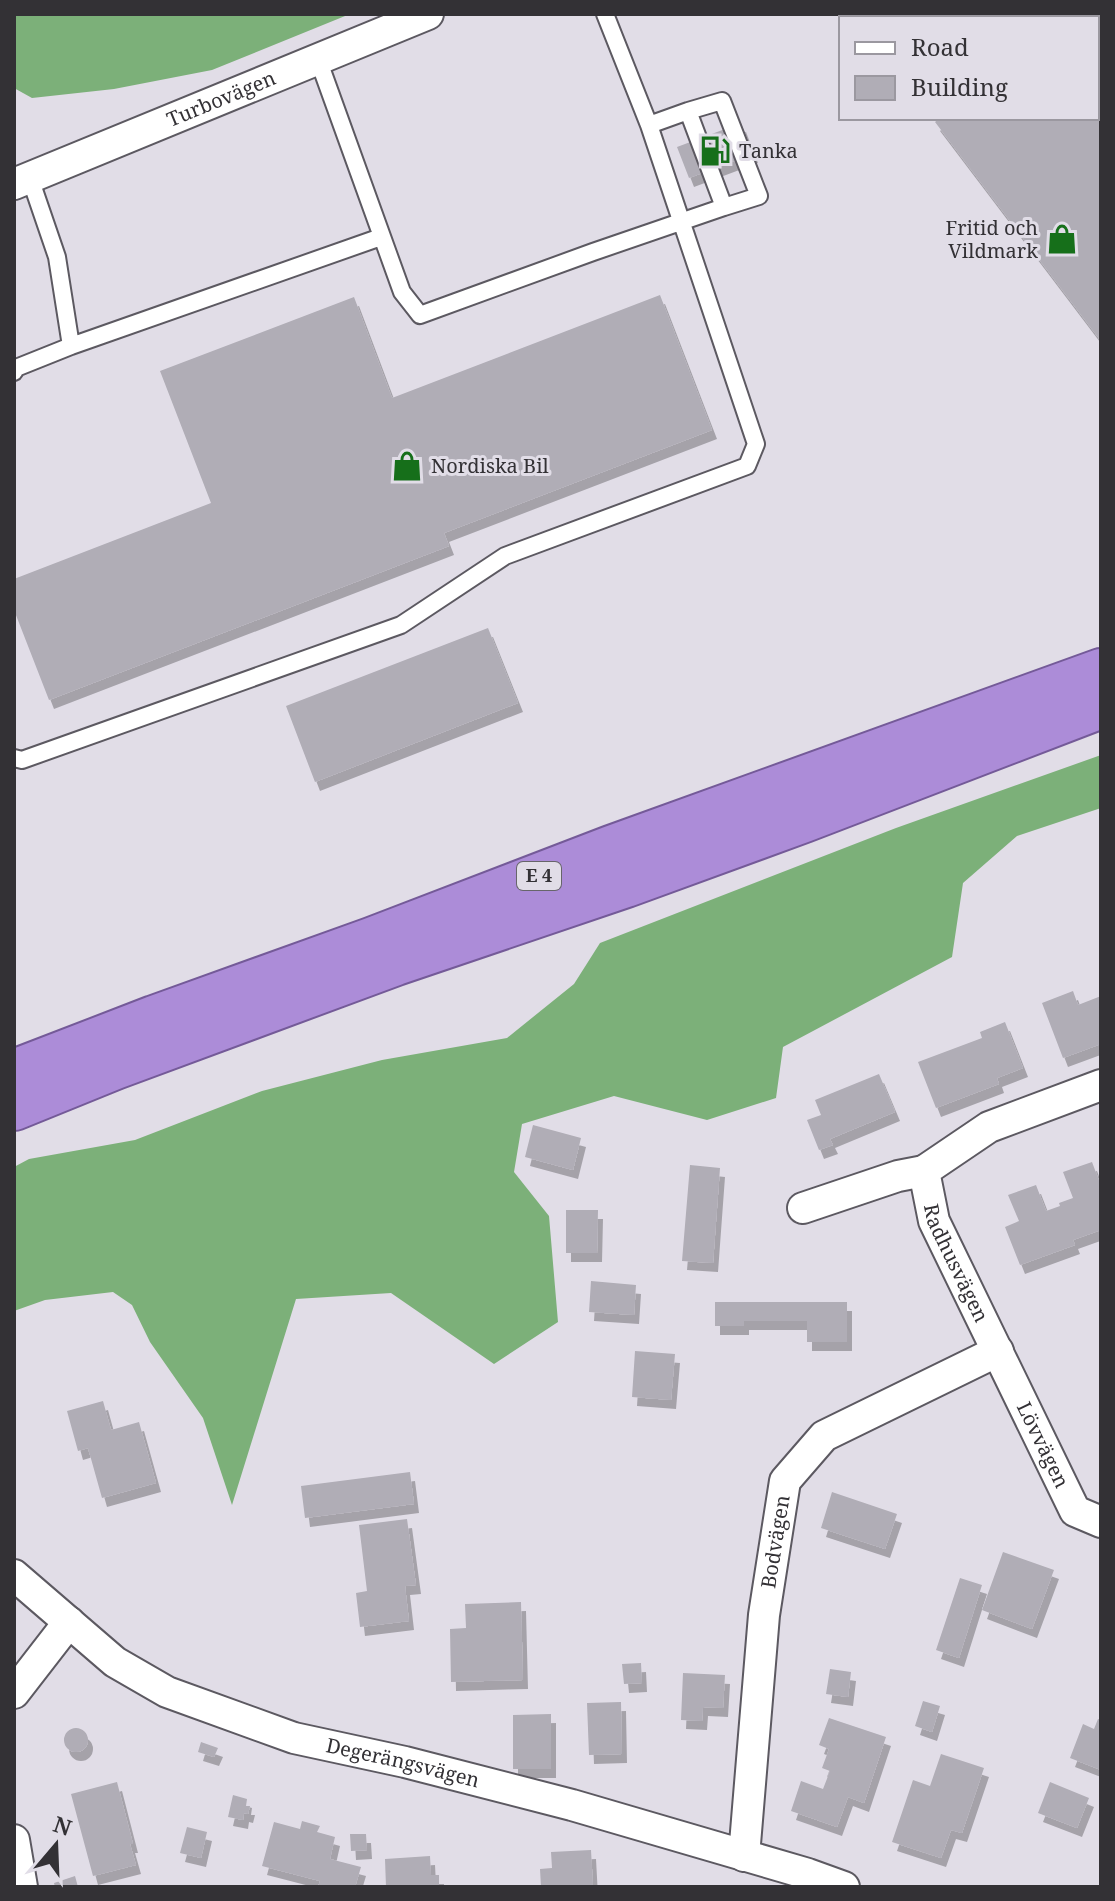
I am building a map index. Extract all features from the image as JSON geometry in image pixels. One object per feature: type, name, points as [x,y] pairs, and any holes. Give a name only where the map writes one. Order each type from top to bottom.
[{"type":"highway","name":"E 4","points":[[924,736],[1101,656]]},
{"type":"highway","name":"E 4","points":[[14,1072],[611,848],[1101,671]]},
{"type":"highway","name":"E 4","points":[[14,1108],[366,974],[626,885],[1101,706]]},
{"type":"highway","name":"E 4","points":[[1030,734],[1101,712]]},
{"type":"street","name":"Turbovägen","points":[[22,181],[428,14]]},
{"type":"street","points":[[803,1208],[898,1176],[924,1171],[989,1127],[1101,1085]]},
{"type":"street","name":"Radhusvägen","points":[[924,1171],[934,1221],[998,1351]]},
{"type":"street","name":"Lövvägen","points":[[998,1351],[1075,1511],[1101,1522]]},
{"type":"street","name":"Bodvägen","points":[[760,1869],[764,1615],[785,1481],[824,1436],[998,1351]]},
{"type":"street","name":"Degerängsvägen","points":[[14,1575],[115,1662],[167,1692],[252,1724],[294,1738],[405,1762],[572,1805],[760,1869],[844,1887]]},
{"type":"street","points":[[14,1693],[69,1622]]},
{"type":"street","points":[[14,1840],[22,1887]]},
{"type":"lane","points":[[14,758],[22,760],[401,625],[505,556],[747,466],[756,444],[649,125],[605,14]]},
{"type":"lane","points":[[318,59],[402,292],[420,315],[759,196],[722,101],[649,125]]},
{"type":"lane","points":[[688,111],[724,207]]},
{"type":"lane","points":[[22,181],[57,257],[71,346]]},
{"type":"lane","points":[[14,372],[16,368],[71,346],[381,237]]},
{"type":"green space","points":[[14,14],[350,14],[212,70],[114,89],[32,98],[14,88]]},
{"type":"green space","points":[[1101,755],[1101,808],[1017,836],[963,883],[952,957],[783,1047],[776,1098],[707,1120],[614,1096],[522,1124],[514,1172],[549,1216],[558,1322],[494,1364],[391,1293],[296,1299],[232,1505],[203,1418],[150,1342],[132,1305],[113,1292],[45,1300],[14,1311],[14,1167],[29,1159],[135,1140],[262,1091],[382,1060],[507,1038],[574,984],[600,943],[896,828]]},
{"type":"building","name":"Fritid och Vildmark","points":[[1101,104],[1101,341],[935,122],[1099,120]]},
{"type":"building","name":"Tanka","points":[[741,123],[753,154],[689,178],[677,147]]},
{"type":"building","name":"Nordiska Bil","points":[[660,295],[712,430],[444,533],[449,546],[49,700],[14,610],[14,579],[211,503],[160,371],[354,297],[392,398]]},
{"type":"building","points":[[488,628],[518,703],[315,782],[286,706]]},
{"type":"building","points":[[1073,991],[1078,1005],[1101,996],[1101,1044],[1063,1058],[1042,1003]]},
{"type":"building","points":[[1005,1022],[1023,1068],[997,1078],[999,1084],[936,1108],[918,1062],[982,1038],[980,1032]]},
{"type":"building","points":[[879,1074],[895,1112],[830,1139],[833,1145],[819,1150],[807,1120],[821,1115],[815,1100]]},
{"type":"building","points":[[533,1125],[581,1138],[573,1170],[525,1157]]},
{"type":"building","points":[[1092,1162],[1101,1186],[1101,1230],[1073,1240],[1075,1245],[1020,1265],[1005,1227],[1019,1221],[1008,1195],[1036,1185],[1046,1211],[1060,1206],[1059,1203],[1073,1198],[1063,1172]]},
{"type":"building","points":[[690,1165],[720,1168],[713,1263],[682,1261]]},
{"type":"building","points":[[566,1210],[598,1210],[597,1253],[566,1253]]},
{"type":"building","points":[[591,1281],[636,1285],[634,1315],[589,1312]]},
{"type":"building","points":[[715,1302],[847,1302],[847,1342],[807,1342],[807,1321],[744,1321],[744,1326],[715,1326]]},
{"type":"building","points":[[635,1351],[675,1354],[671,1400],[632,1397]]},
{"type":"building","points":[[103,1401],[111,1430],[139,1422],[156,1483],[102,1498],[88,1448],[78,1451],[67,1411]]},
{"type":"building","points":[[410,1472],[414,1504],[305,1518],[301,1486]]},
{"type":"building","points":[[832,1492],[897,1514],[885,1549],[821,1528]]},
{"type":"building","points":[[407,1519],[416,1585],[405,1586],[409,1621],[360,1627],[356,1593],[367,1591],[359,1525]]},
{"type":"building","points":[[1003,1552],[1054,1570],[1032,1629],[982,1610]]},
{"type":"building","points":[[960,1578],[982,1585],[959,1658],[936,1650]]},
{"type":"building","points":[[521,1602],[523,1680],[451,1682],[450,1629],[466,1628],[465,1604]]},
{"type":"building","points":[[641,1663],[642,1683],[624,1684],[622,1664]]},
{"type":"building","points":[[830,1669],[851,1672],[848,1697],[826,1694]]},
{"type":"building","points":[[683,1673],[725,1675],[723,1708],[703,1707],[702,1721],[681,1720]]},
{"type":"building","points":[[923,1701],[940,1706],[932,1732],[915,1726]]},
{"type":"building","points":[[621,1702],[622,1754],[589,1755],[587,1703]]},
{"type":"building","points":[[551,1714],[551,1769],[513,1769],[513,1715]]},
{"type":"building","points":[[829,1718],[886,1737],[864,1803],[848,1797],[837,1827],[791,1811],[801,1781],[823,1789],[830,1771],[822,1768],[829,1749],[819,1745]]},
{"type":"building","points":[[1098,1719],[1101,1720],[1101,1770],[1070,1758],[1083,1724],[1094,1729]]},
{"type":"building","points":[[76,1728],[84,1732],[88,1740],[84,1748],[76,1752],[68,1748],[64,1740],[68,1732]]},
{"type":"building","points":[[201,1742],[218,1748],[214,1757],[198,1752]]},
{"type":"building","points":[[941,1754],[984,1768],[962,1833],[951,1830],[941,1858],[892,1842],[913,1780],[930,1786]]},
{"type":"building","points":[[117,1782],[136,1865],[93,1876],[71,1794]]},
{"type":"building","points":[[1050,1782],[1089,1798],[1077,1828],[1038,1813]]},
{"type":"building","points":[[233,1795],[247,1799],[246,1806],[250,1806],[243,1820],[228,1817]]},
{"type":"building","points":[[302,1821],[320,1826],[317,1832],[335,1837],[330,1859],[361,1867],[355,1887],[318,1887],[320,1881],[262,1866],[274,1822],[300,1829]]},
{"type":"building","points":[[187,1827],[207,1832],[201,1858],[180,1853]]},
{"type":"building","points":[[350,1834],[366,1834],[367,1850],[351,1851]]},
{"type":"building","points":[[591,1850],[593,1887],[541,1887],[540,1869],[552,1868],[551,1852]]},
{"type":"building","points":[[430,1856],[431,1875],[439,1875],[439,1887],[386,1887],[385,1859]]},
{"type":"building","points":[[75,1876],[78,1887],[55,1887],[54,1883]]},
{"type":"place","name":"Tanka","points":[[715,151]]},
{"type":"place","name":"Fritid och Vildmark","points":[[1062,239]]},
{"type":"place","name":"Nordiska Bil","points":[[407,466]]}]
